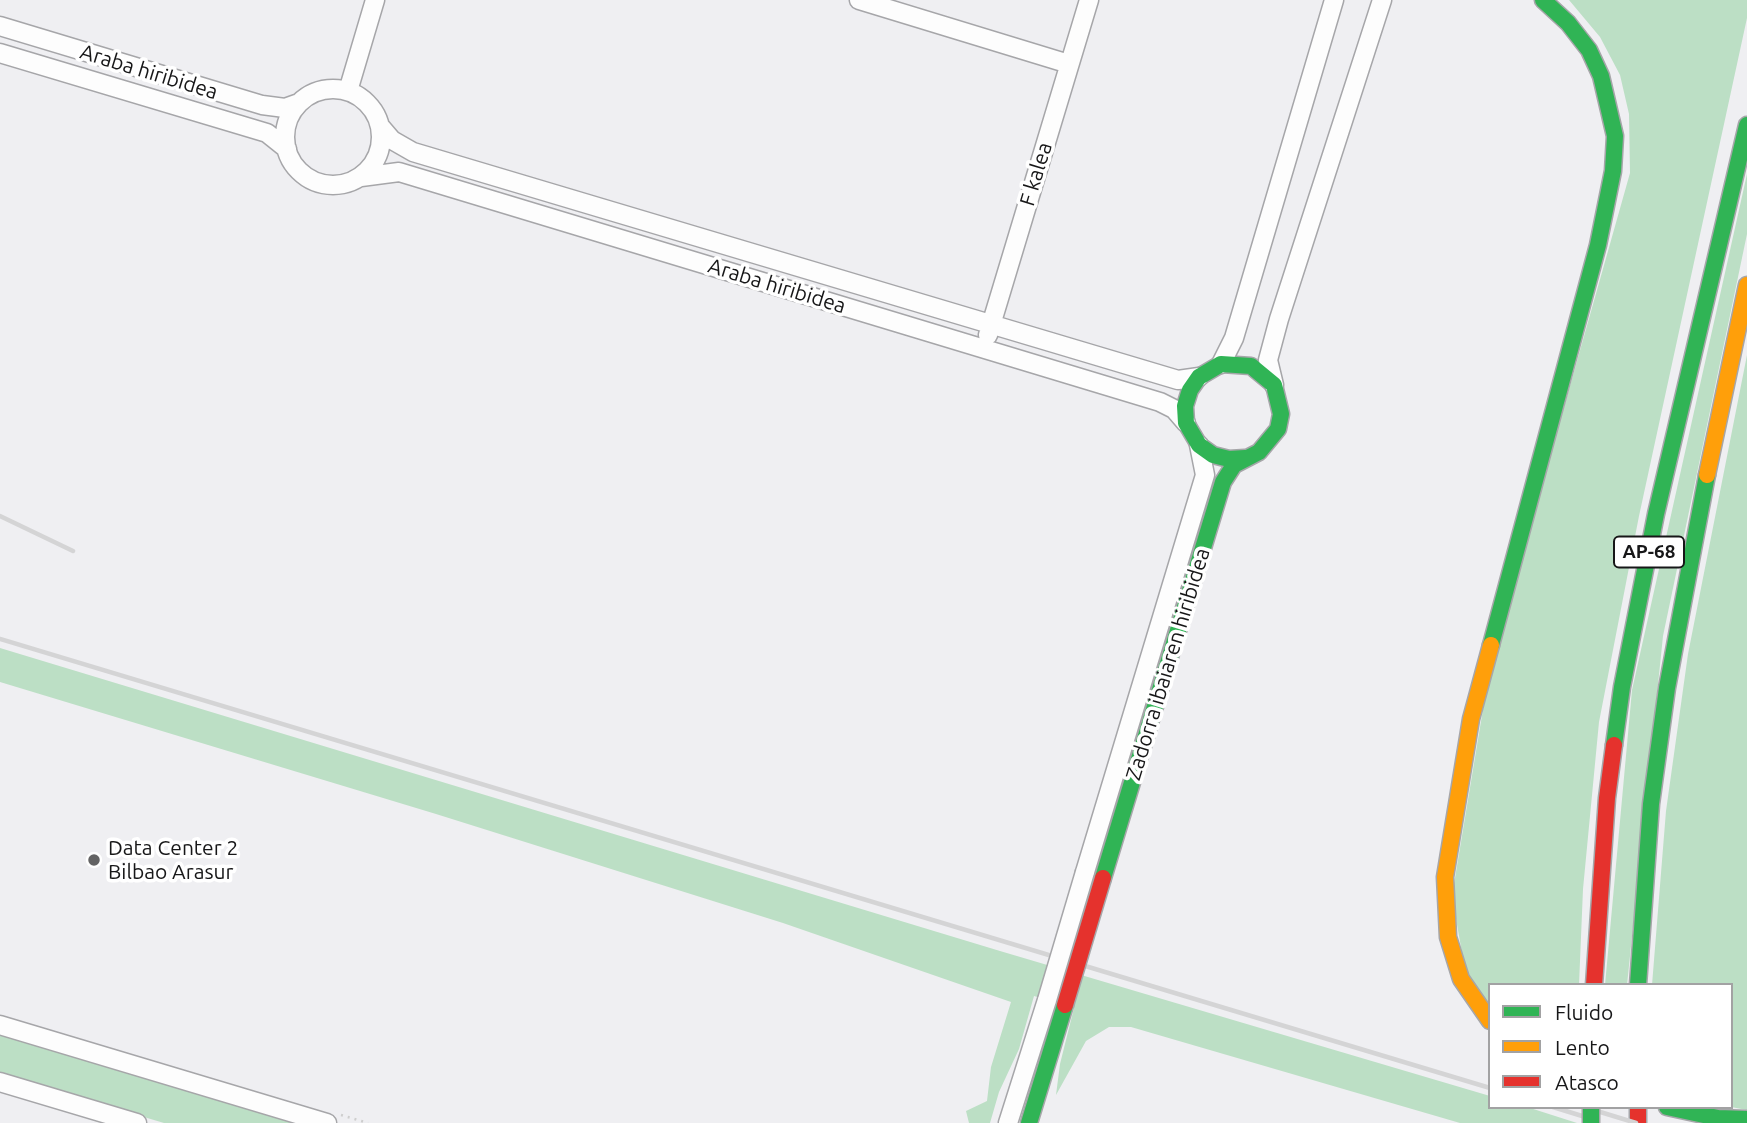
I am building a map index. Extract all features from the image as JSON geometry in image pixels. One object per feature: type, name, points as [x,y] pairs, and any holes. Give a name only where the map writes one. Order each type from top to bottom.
[{"type":"main road","points":[[1488,1018],[1461,979],[1447,937],[1445,877],[1450,842],[1471,719],[1598,245],[1613,171],[1615,136],[1611,108],[1589,50],[1568,23],[1543,0]]},
{"type":"main road","name":"AP-68","points":[[1594,983],[1607,798],[1622,687],[1656,514],[1747,125]]},
{"type":"main road","name":"AP-68","points":[[1638,983],[1650,804],[1667,688],[1697,520],[1747,285]]},
{"type":"main road","points":[[1236,363],[1251,366],[1274,385],[1281,414],[1278,429],[1259,452],[1245,458],[1229,459],[1213,455],[1199,445],[1186,423],[1187,398],[1199,377],[1222,365],[1236,363]]},
{"type":"main road","name":"Zadorra ibaiaren hiribidea","points":[[1029,1123],[1223,482],[1234,465],[1245,458]]},
{"type":"main road","points":[[1676,1109],[1718,1118],[1747,1119]]},
{"type":"street","points":[[348,91],[375,0]]},
{"type":"street","points":[[859,0],[1069,64]]},
{"type":"street","name":"F kalea","points":[[984,349],[1089,0]]},
{"type":"street","points":[[1222,365],[1234,338],[1334,0]]},
{"type":"street","points":[[1274,385],[1268,360],[1279,318],[1382,0]]},
{"type":"street","name":"Araba hiribidea","points":[[0,26],[262,105],[285,108],[299,103]]},
{"type":"street","name":"Araba hiribidea","points":[[0,52],[267,133],[286,149]]},
{"type":"street","points":[[322,90],[348,91],[374,111],[380,126],[381,146],[375,162],[361,177],[345,184],[326,185],[309,178],[296,167],[286,149],[286,129],[299,103],[322,90]]},
{"type":"street","name":"Araba hiribidea","points":[[380,126],[392,139],[413,152],[1178,380],[1199,377]]},
{"type":"street","name":"Araba hiribidea","points":[[361,177],[399,172],[1160,402],[1174,409],[1186,423]]},
{"type":"street","name":"Zadorra ibaiaren hiribidea","points":[[1008,1123],[1205,475],[1199,445]]},
{"type":"street","points":[[0,1025],[327,1123]]},
{"type":"street","points":[[0,1082],[137,1123]]},
{"type":"green space","points":[[1569,0],[1747,0],[1747,18],[1639,516],[1599,722],[1583,889],[1579,983],[1488,983],[1488,1007],[1465,970],[1452,896],[1489,673],[1630,173],[1629,114],[1620,75],[1600,37]]},
{"type":"green space","points":[[1747,174],[1747,234],[1663,636],[1627,983],[1605,983],[1632,690]]},
{"type":"green space","points":[[1747,355],[1747,1110],[1733,1107],[1733,983],[1652,983],[1666,811],[1688,654]]},
{"type":"green space","points":[[0,648],[1000,951],[1488,1095],[1488,1109],[1533,1109],[1577,1123],[1460,1123],[1131,1027],[1109,1027],[1086,1041],[1056,1095],[1060,1064],[1074,1008],[1034,996],[1019,1049],[999,1092],[990,1123],[969,1123],[966,1111],[987,1101],[991,1067],[1011,1002],[783,923],[0,682]]},
{"type":"green space","points":[[0,1034],[296,1123],[164,1123],[0,1074]]},
{"type":"railway","points":[[0,516],[73,551]]},
{"type":"railway","points":[[0,639],[1488,1087]]},
{"type":"railway","points":[[1559,1109],[1595,1120]]},
{"type":"railway","points":[[1590,1109],[1636,1123]]},
{"type":"traffic: fast","points":[[1491,645],[1598,245],[1613,171],[1615,136],[1601,76],[1589,50],[1568,23],[1543,0]]},
{"type":"traffic: fast","points":[[1614,745],[1622,687],[1656,514],[1747,125]]},
{"type":"traffic: fast","points":[[1103,878],[1223,482],[1234,465],[1259,452],[1278,429],[1281,414],[1274,385],[1251,366],[1221,364],[1199,377],[1190,390],[1185,406],[1186,423],[1199,445],[1213,455],[1229,459],[1245,458]]},
{"type":"traffic: fast","points":[[1638,983],[1651,804],[1667,688],[1707,475]]},
{"type":"traffic: fast","points":[[1029,1123],[1065,1005]]},
{"type":"traffic: fast","points":[[1591,1109],[1591,1123]]},
{"type":"traffic: fast","points":[[1676,1109],[1718,1118],[1747,1119]]},
{"type":"traffic: slow","points":[[1707,475],[1747,285]]},
{"type":"traffic: slow","points":[[1488,1018],[1461,979],[1448,937],[1445,877],[1471,719],[1491,645]]},
{"type":"traffic: jam","points":[[1594,983],[1607,798],[1614,745]]},
{"type":"traffic: jam","points":[[1065,1005],[1103,878]]},
{"type":"traffic: jam","points":[[1638,1109],[1638,1123]]},
{"type":"place","name":"Data Center 2 Bilbao Arasur","points":[[94,860]]}]
